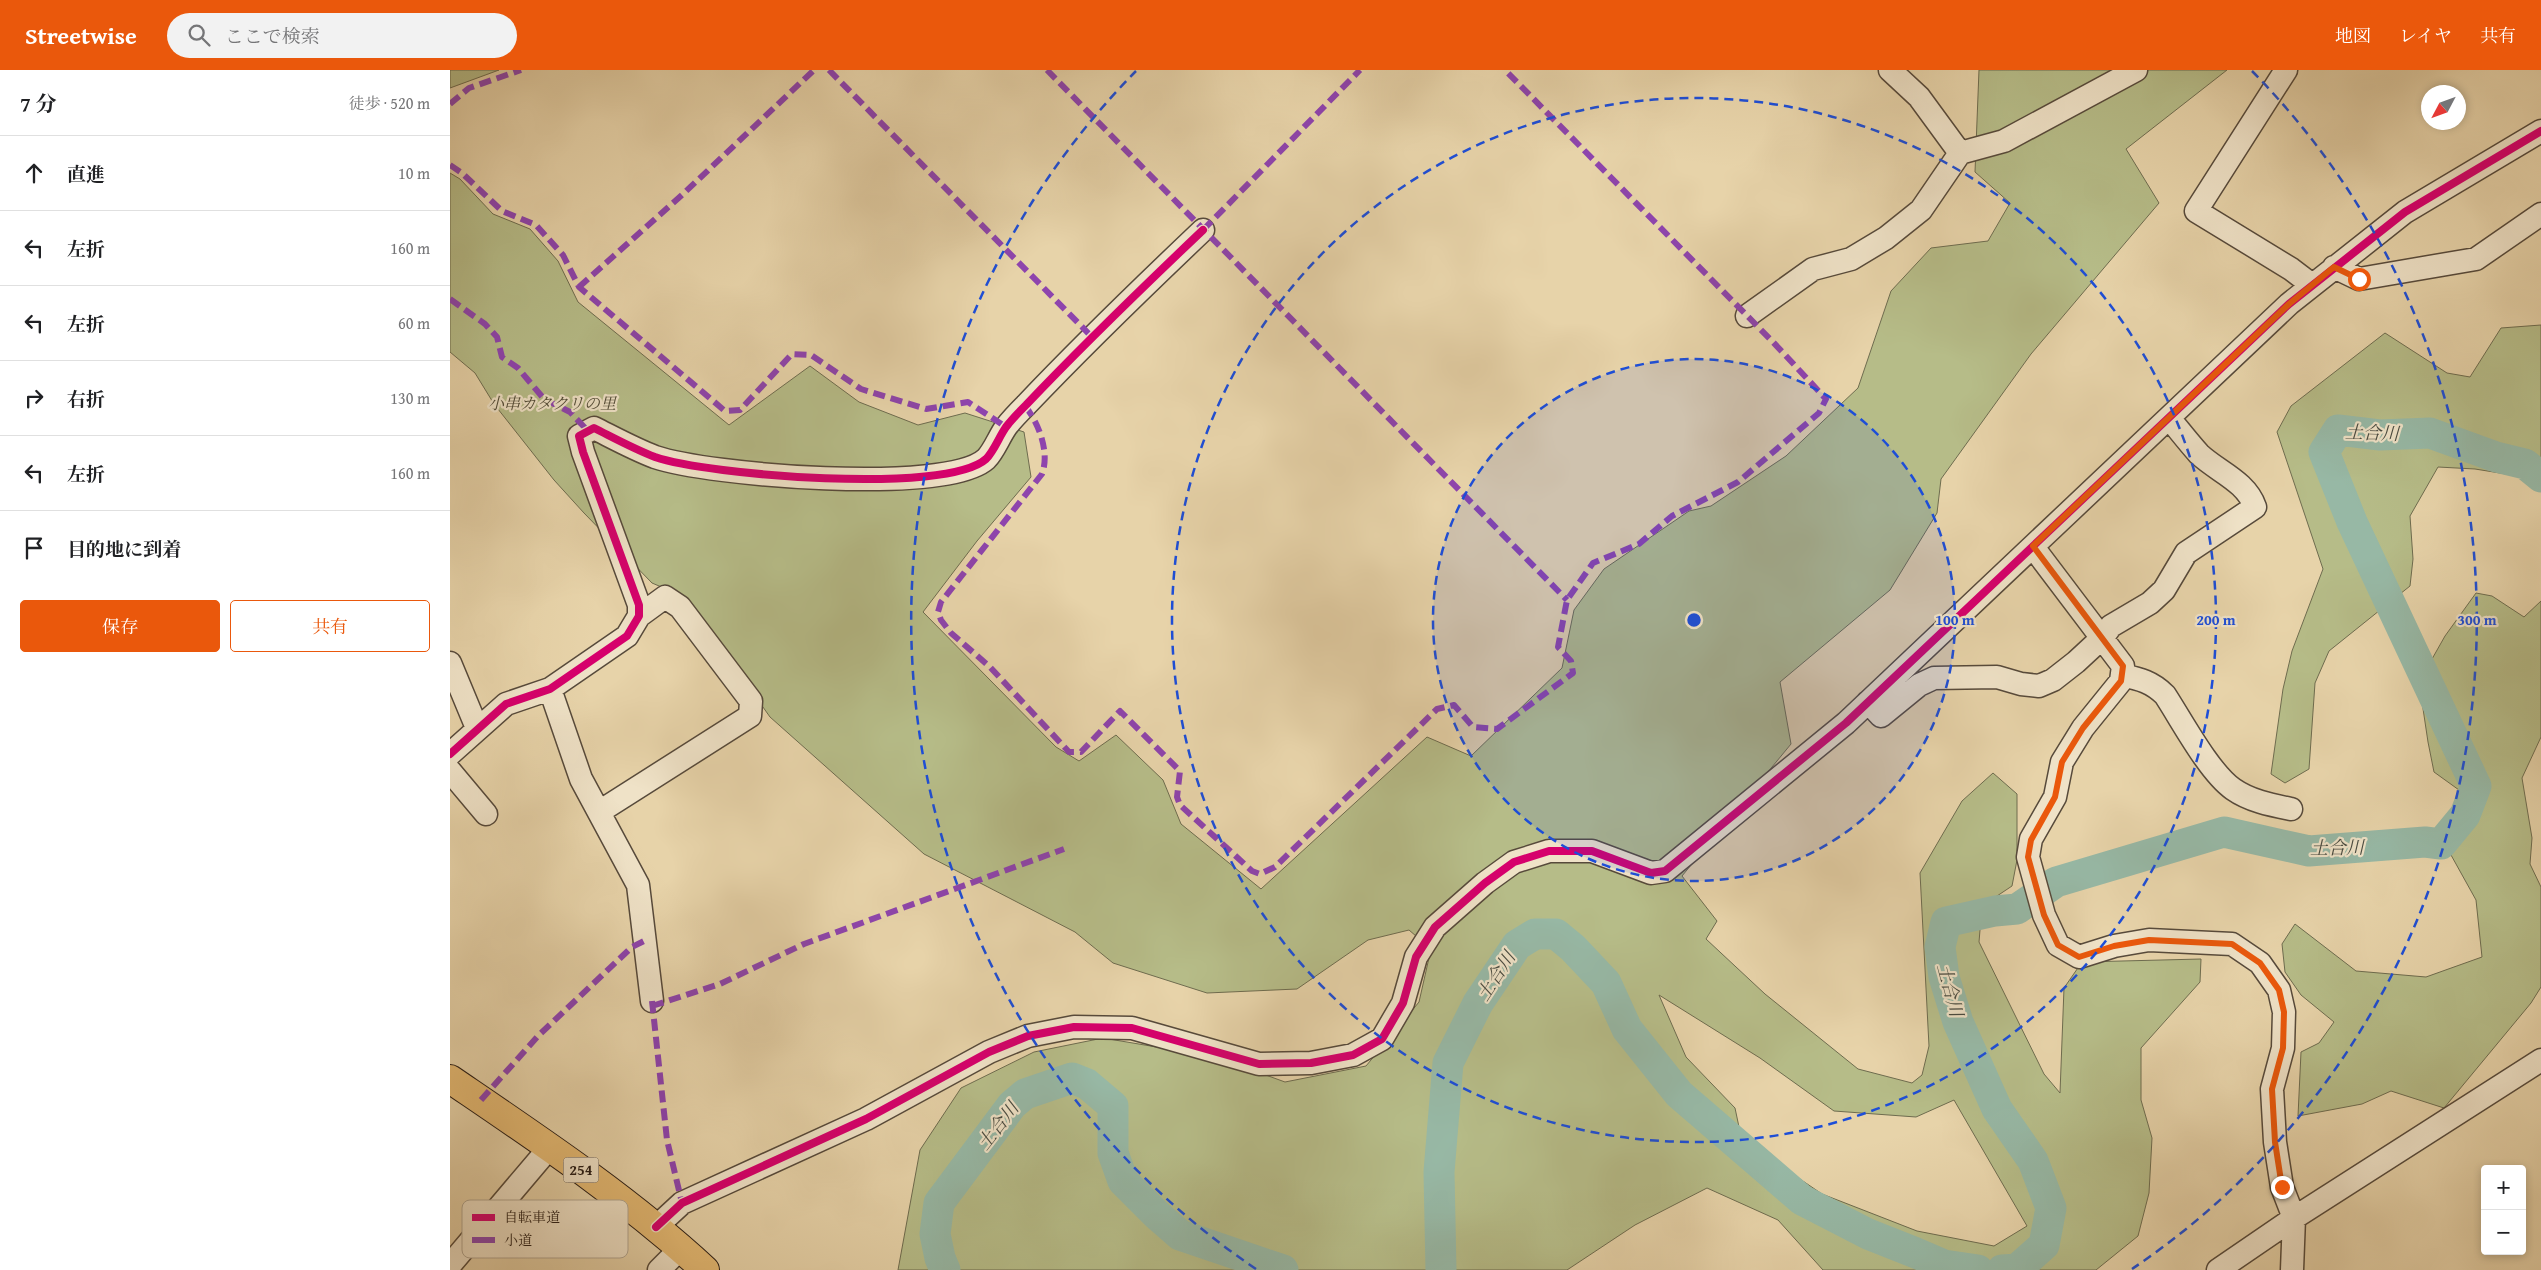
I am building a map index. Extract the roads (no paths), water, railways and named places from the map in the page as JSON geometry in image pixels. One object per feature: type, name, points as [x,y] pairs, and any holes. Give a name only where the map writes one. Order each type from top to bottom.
[{"type":"highway","name":"254","points":[[450,1079],[550,1147],[621,1200]]},
{"type":"highway","name":"254","points":[[628,1205],[656,1226],[705,1270]]},
{"type":"street","points":[[1890,70],[1920,97],[1960,153]]},
{"type":"street","points":[[1747,316],[1813,269],[1851,259],[1886,238],[1921,210],[1960,153],[2004,141],[2136,70]]},
{"type":"street","points":[[2286,70],[2196,211],[2291,269],[2312,285]]},
{"type":"street","points":[[656,1226],[682,1203],[866,1119],[988,1052],[1028,1036],[1074,1027],[1132,1028],[1259,1064],[1312,1063],[1352,1056],[1382,1039],[1403,1003],[1416,957],[1436,927],[1485,883],[1514,862],[1549,851],[1592,851],[1651,873],[1665,871],[1839,729],[2289,304],[2404,212],[2541,131]]},
{"type":"street","points":[[2334,267],[2359,279],[2476,259],[2541,214]]},
{"type":"street","points":[[639,616],[639,606],[578,436],[586,430],[594,428],[655,457],[704,469],[821,478],[899,480],[965,470],[986,459],[1006,427],[1025,406],[1092,337],[1202,230]]},
{"type":"street","points":[[1868,702],[1881,716],[1919,685],[1934,678],[1997,677],[2021,684],[2039,686],[2054,680],[2103,637],[2111,626],[2150,603],[2164,590],[2186,552],[2255,506],[2252,497],[2234,479],[2200,454],[2169,418]]},
{"type":"street","points":[[2033,546],[2123,666],[2121,681],[2083,728],[2062,762],[2055,797],[2031,840],[2028,857],[2044,915],[2058,945],[2079,957],[2114,946],[2149,940],[2232,944],[2260,963],[2279,990],[2284,1012],[2283,1048],[2272,1089],[2275,1142],[2282,1187],[2294,1218],[2292,1270]]},
{"type":"street","points":[[450,754],[506,704],[550,689],[628,636],[639,616],[664,597],[680,608],[751,700],[750,716],[599,812]]},
{"type":"street","points":[[450,663],[477,728]]},
{"type":"street","points":[[2122,675],[2145,680],[2157,687],[2215,770],[2233,789],[2262,803],[2291,808]]},
{"type":"street","points":[[550,689],[581,779],[638,884],[652,1001]]},
{"type":"street","points":[[450,772],[486,814]]},
{"type":"street","points":[[2218,1270],[2294,1218],[2541,1060]]},
{"type":"street","points":[[505,1200],[550,1147]]},
{"type":"street","points":[[659,1270],[681,1248]]},
{"type":"street","points":[[450,1265],[462,1251]]},
{"type":"waterway","name":"土合川","points":[[2002,1270],[2017,1269],[2044,1245],[2051,1208],[2033,1161],[1997,1109],[1958,1022],[1944,977],[1940,947],[1946,922],[1995,911],[2017,909],[2056,882],[2224,832],[2309,851],[2425,842],[2441,844],[2465,815],[2476,786],[2352,522],[2324,452],[2338,430],[2380,435],[2430,433],[2496,457],[2525,464],[2541,477]]},
{"type":"waterway","name":"土合川","points":[[1441,1270],[1439,1172],[1448,1063],[1478,1003],[1517,945],[1535,934],[1556,934],[1573,948],[1606,983],[1627,1029],[1679,1094],[1802,1200],[1868,1234],[1944,1265],[1978,1270]]},
{"type":"waterway","name":"土合川","points":[[945,1270],[940,1258],[935,1234],[939,1203],[1012,1105],[1025,1094],[1072,1078],[1087,1084],[1113,1106],[1113,1153],[1123,1181],[1156,1214],[1180,1235],[1283,1270]]},
{"type":"park label","name":"小串カタクリの里","points":[[552,403]]}]
